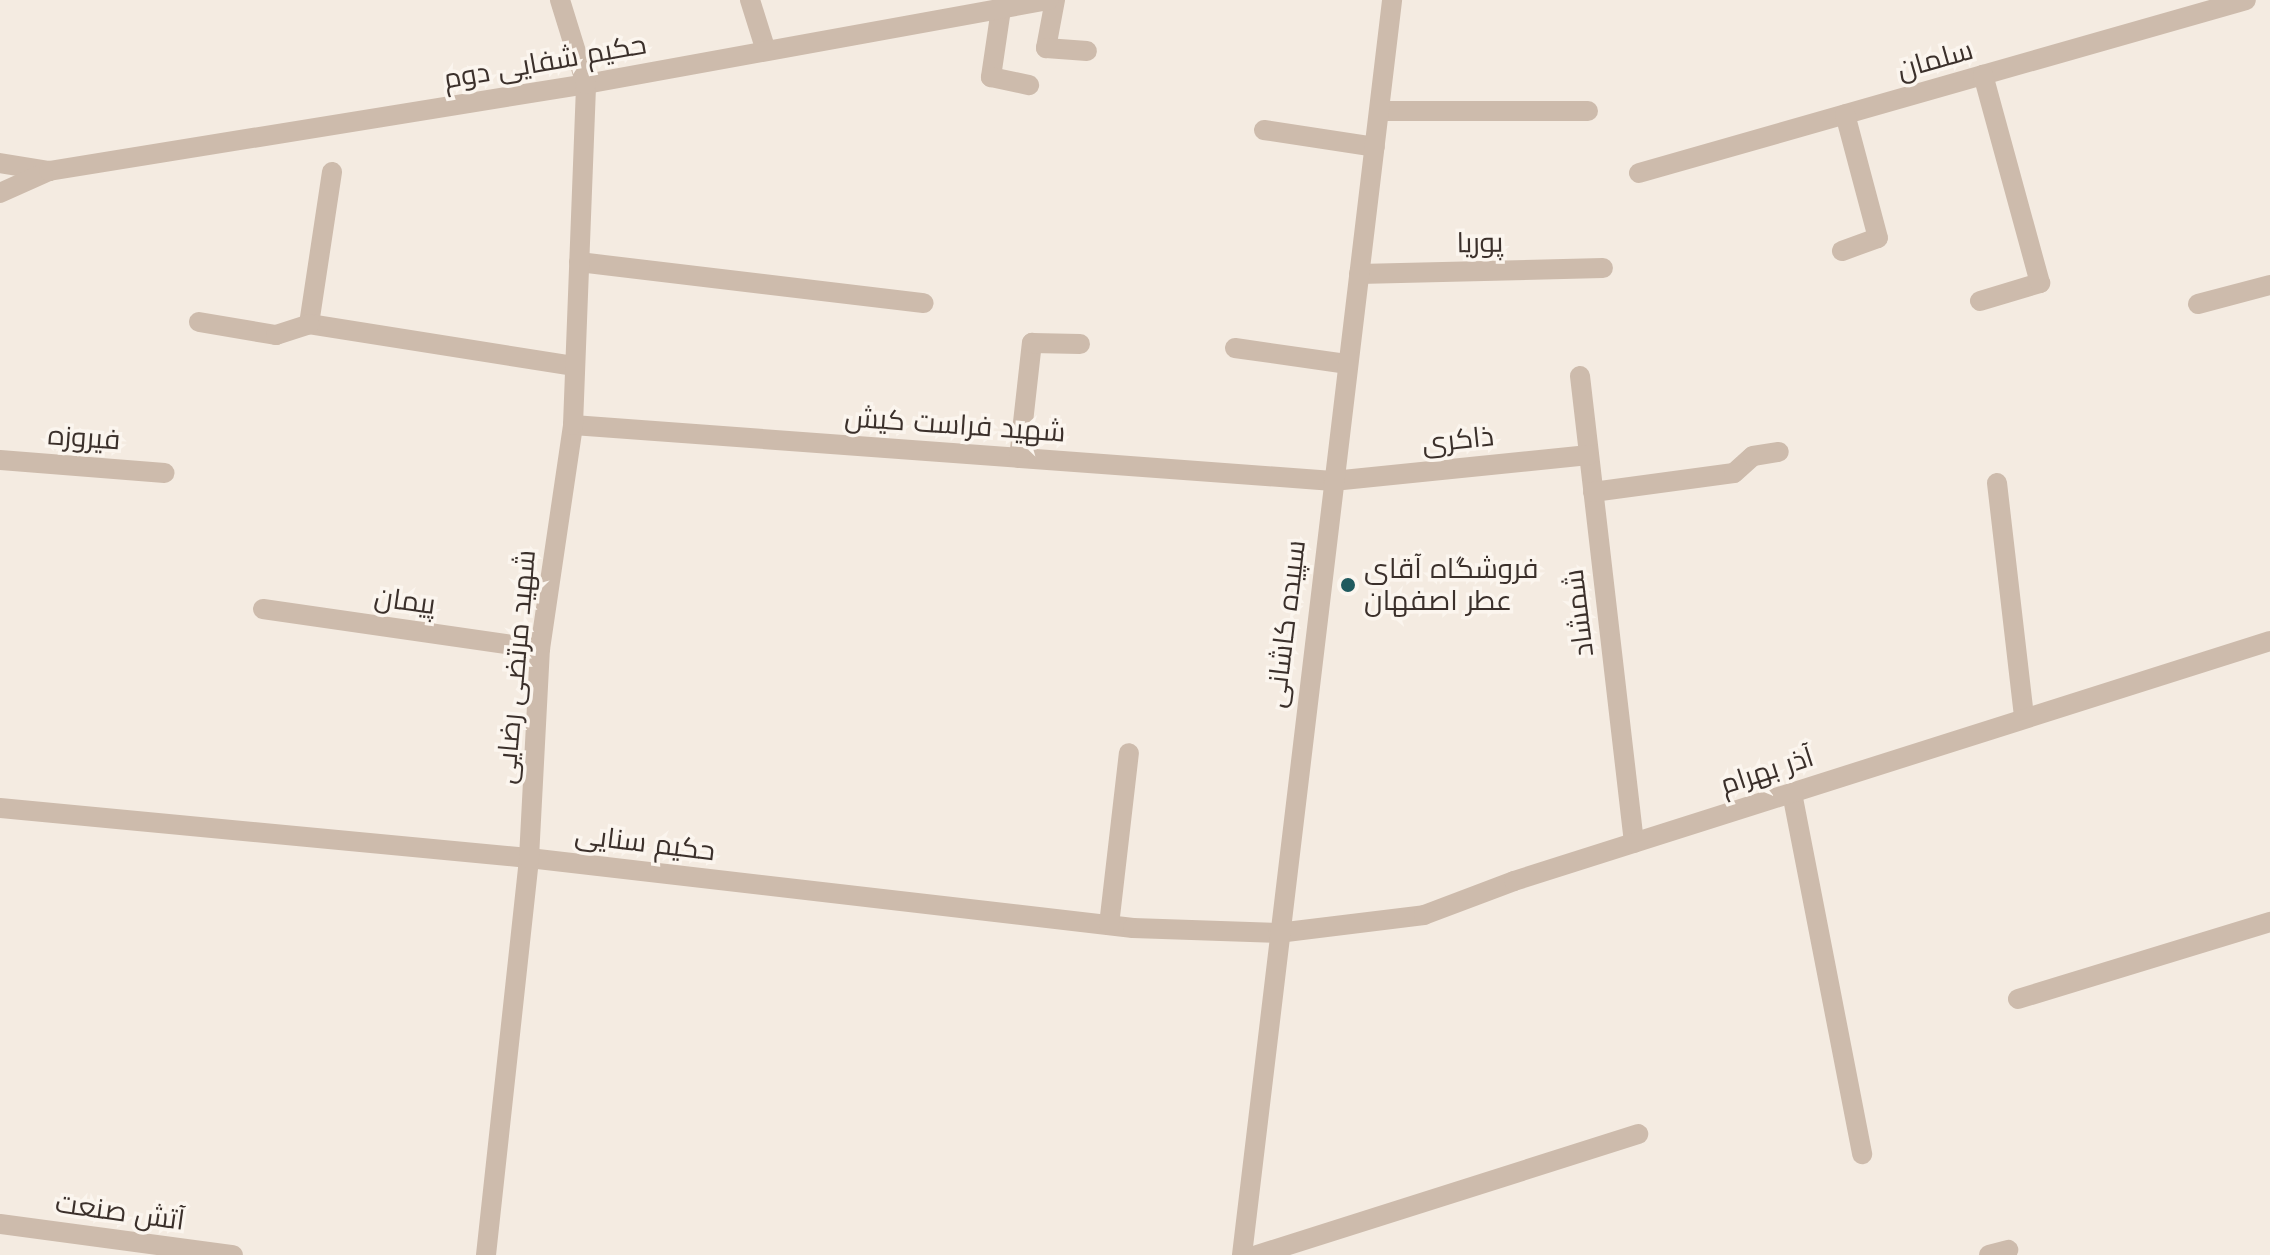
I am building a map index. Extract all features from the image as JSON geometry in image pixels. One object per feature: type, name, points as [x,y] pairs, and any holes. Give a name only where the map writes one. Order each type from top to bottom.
[{"type":"street","name":"شهید مرتضی رضایی","points":[[486,1255],[529,858],[540,649],[573,416],[586,84],[560,0]]},
{"type":"street","points":[[750,0],[766,51]]},
{"type":"street","name":"حکیم شفایی دوم","points":[[49,171],[586,84],[766,51],[969,7],[1001,9],[1048,0]]},
{"type":"street","points":[[1055,0],[1046,48],[1087,51]]},
{"type":"street","name":"سپیده کاشانی","points":[[1242,1255],[1278,933],[1392,0]]},
{"type":"street","name":"سلمان","points":[[1639,173],[2246,0]]},
{"type":"street","points":[[1001,9],[991,77],[1029,85]]},
{"type":"street","points":[[1980,301],[2040,283],[1983,75]]},
{"type":"street","points":[[1380,111],[1588,111]]},
{"type":"street","points":[[1842,251],[1878,238],[1845,114]]},
{"type":"street","points":[[1264,130],[1375,147]]},
{"type":"street","points":[[0,163],[49,171]]},
{"type":"street","points":[[0,193],[49,171]]},
{"type":"street","points":[[309,324],[332,172]]},
{"type":"street","points":[[579,262],[924,303]]},
{"type":"street","name":"پوریا","points":[[1359,274],[1603,268]]},
{"type":"street","points":[[2198,304],[2270,285]]},
{"type":"street","points":[[199,322],[276,335],[309,324],[575,372]]},
{"type":"street","points":[[1019,458],[1032,343],[1080,344]]},
{"type":"street","points":[[1235,348],[1348,364]]},
{"type":"street","name":"شمشاد","points":[[1580,376],[1634,843]]},
{"type":"street","name":"شهید فراست کیش","points":[[573,416],[1019,458],[1333,481]]},
{"type":"street","points":[[1593,492],[1734,473],[1753,456],[1779,452]]},
{"type":"street","name":"ذاکری","points":[[1333,481],[1589,455]]},
{"type":"street","name":"فیروزه","points":[[0,460],[164,473]]},
{"type":"street","points":[[1997,483],[2024,718]]},
{"type":"street","name":"پیمان","points":[[263,609],[540,649]]},
{"type":"street","name":"آذر بهرام","points":[[1278,933],[1424,915],[1634,843],[2270,641]]},
{"type":"street","points":[[1109,925],[1129,753]]},
{"type":"street","points":[[1792,793],[1862,1154]]},
{"type":"street","name":"حکیم سنایی","points":[[2,806],[529,858],[1109,925],[1278,933]]},
{"type":"street","points":[[2018,999],[2270,922]]},
{"type":"street","points":[[1257,1255],[1638,1134]]},
{"type":"street","name":"آتش صنعت","points":[[0,1224],[233,1255]]},
{"type":"place","name":"فروشگاه آقای عطر اصفهان","points":[[1348,585]]}]
